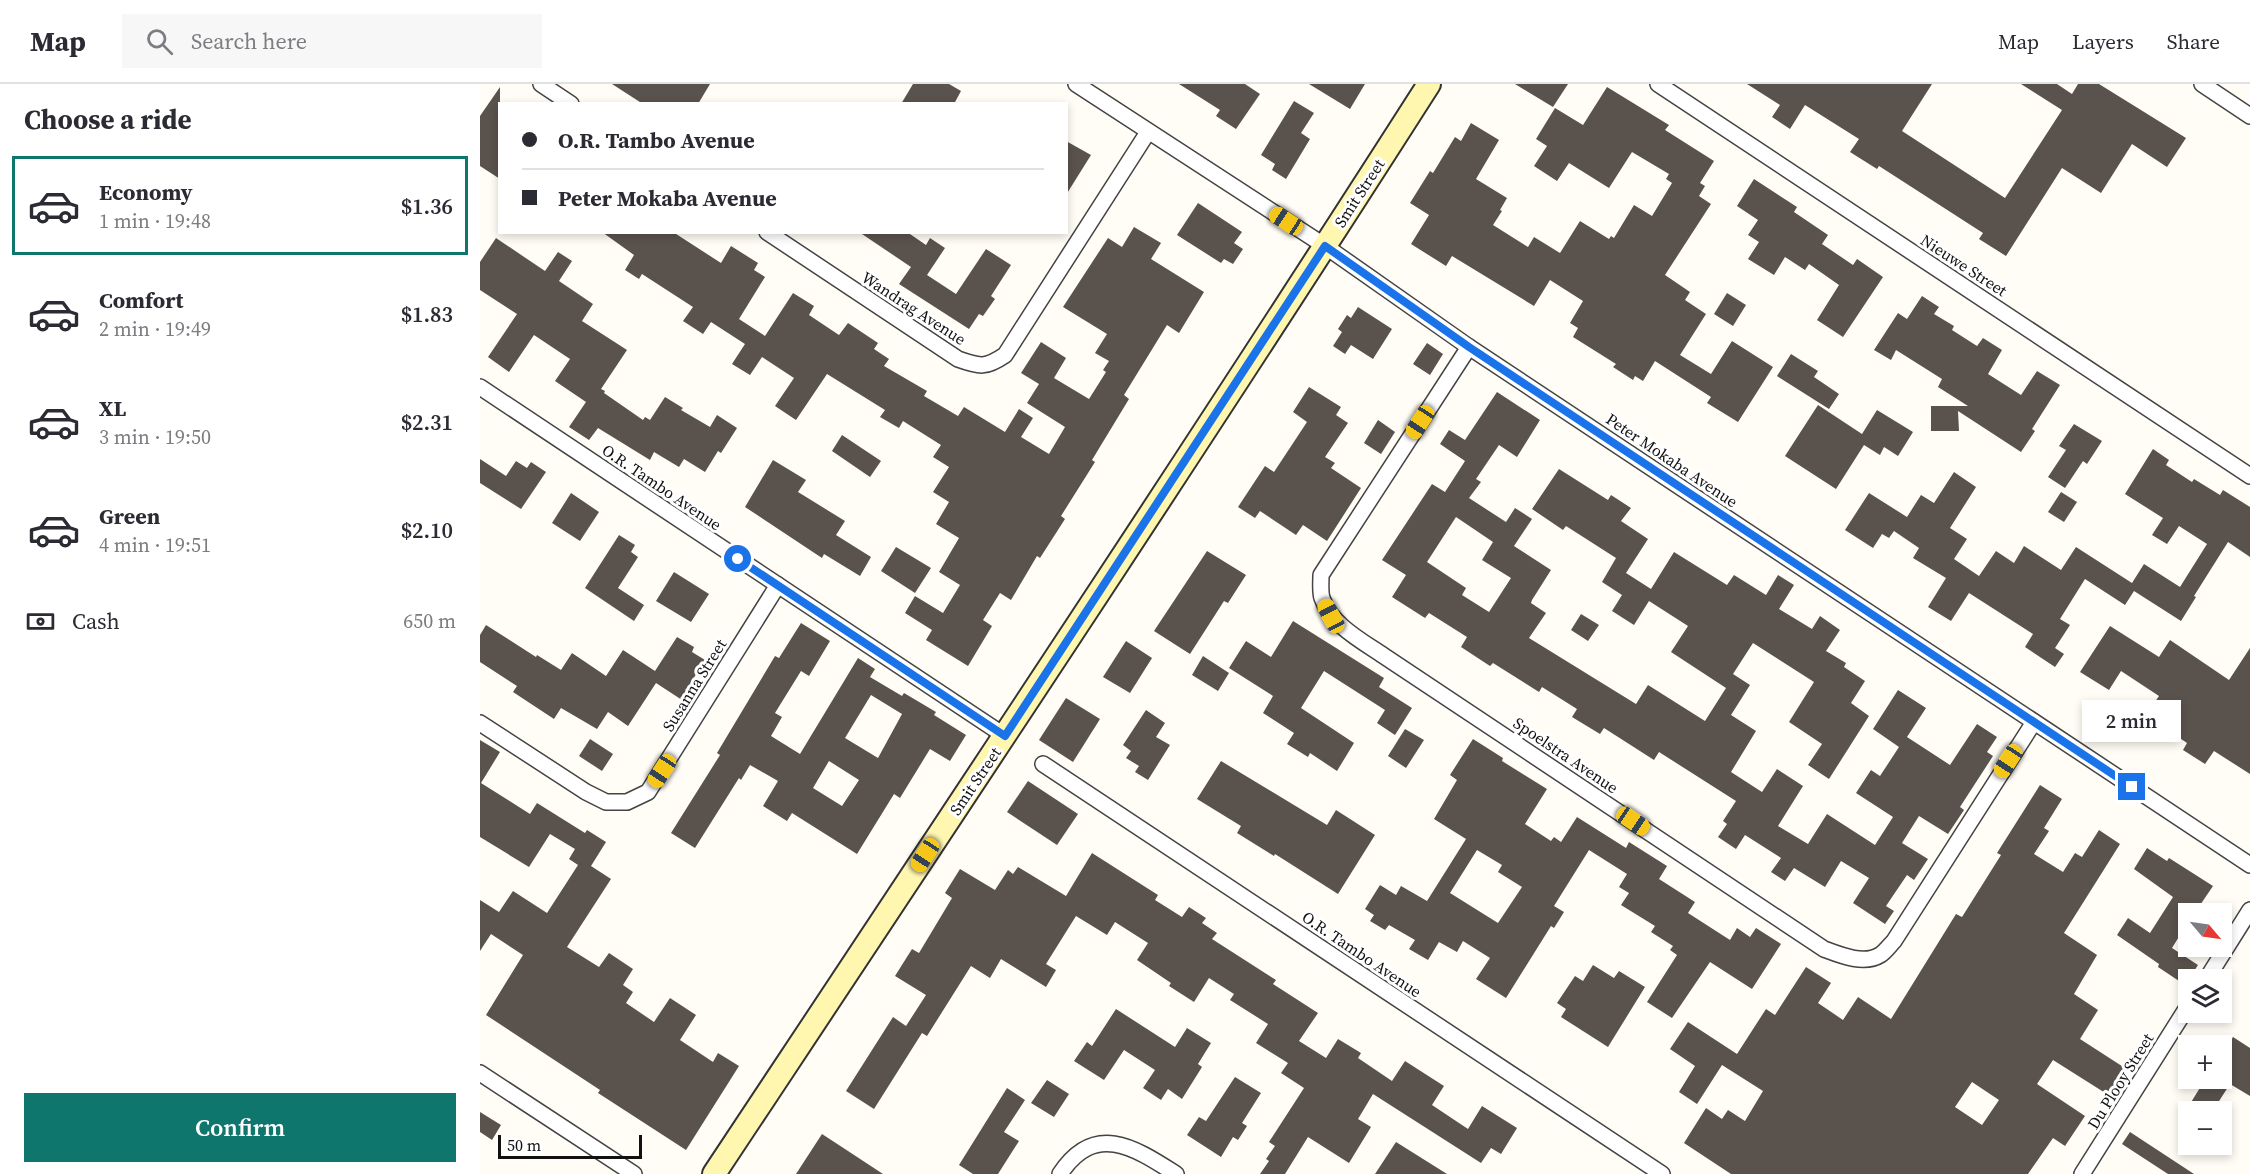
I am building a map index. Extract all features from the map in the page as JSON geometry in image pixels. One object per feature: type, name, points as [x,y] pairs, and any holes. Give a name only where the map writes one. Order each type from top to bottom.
[{"type":"street","points":[[541,84],[568,102]]},
{"type":"street","name":"Peter Mokaba Avenue","points":[[1076,84],[1325,246],[1469,347],[2250,865]]},
{"type":"street","name":"Smit Street","points":[[714,1174],[1005,736],[1428,84]]},
{"type":"street","name":"Nieuwe Street","points":[[1658,84],[2250,476]]},
{"type":"street","points":[[2202,84],[2250,116]]},
{"type":"street","name":"Wandrag Avenue","points":[[769,234],[958,359],[974,365],[990,366],[1005,355],[1148,132]]},
{"type":"street","name":"Spoelstra Avenue","points":[[1469,347],[1321,575],[1322,597],[1331,616],[1383,656],[1824,949],[1842,956],[1864,959],[1880,956],[1900,931],[2034,722]]},
{"type":"street","name":"O.R. Tambo Avenue","points":[[480,387],[1005,736]]},
{"type":"street","name":"Susanna Street","points":[[480,723],[586,792],[606,802],[627,802],[648,792],[778,585]]},
{"type":"street","name":"O.R. Tambo Avenue","points":[[1043,764],[1662,1174]]},
{"type":"street","points":[[2213,969],[2250,910]]},
{"type":"street","name":"Du Plooy Street","points":[[2082,1174],[2178,1022]]},
{"type":"street","points":[[480,1073],[634,1174]]},
{"type":"street","points":[[1060,1174],[1067,1164],[1085,1149],[1108,1142],[1137,1151],[1176,1174]]},
{"type":"building","points":[[612,84],[710,84],[699,102],[640,102]]},
{"type":"building","points":[[913,84],[949,84],[961,91],[955,102],[902,102]]},
{"type":"building","points":[[1179,84],[1245,84],[1260,94],[1236,129],[1216,116],[1220,110]]},
{"type":"building","points":[[1309,84],[1365,84],[1350,109]]},
{"type":"building","points":[[1515,84],[1568,84],[1553,107]]},
{"type":"building","points":[[1747,84],[1932,84],[1902,131],[2005,198],[2062,110],[2021,84],[2057,84],[2072,94],[2078,84],[2099,84],[2186,138],[2167,167],[2132,144],[2101,193],[2062,168],[2006,256],[1979,239],[1983,233],[1879,166],[1877,169],[1850,152],[1859,139],[1805,105],[1790,129],[1772,117],[1780,105]]},
{"type":"building","points":[[500,87],[498,178],[480,166],[480,116]]},
{"type":"building","points":[[1607,87],[1669,125],[1665,130],[1714,161],[1700,183],[1705,186],[1699,196],[1711,204],[1665,275],[1690,292],[1685,300],[1706,314],[1680,355],[1711,374],[1732,341],[1773,367],[1738,422],[1707,403],[1711,397],[1655,361],[1643,381],[1635,376],[1633,380],[1613,367],[1616,364],[1573,337],[1578,328],[1570,323],[1583,301],[1550,280],[1534,306],[1452,256],[1446,266],[1411,244],[1429,215],[1410,203],[1430,171],[1433,173],[1455,137],[1461,141],[1471,123],[1499,140],[1476,179],[1507,198],[1493,225],[1528,247],[1534,237],[1560,253],[1580,221],[1609,239],[1611,236],[1614,238],[1634,205],[1652,216],[1672,183],[1666,179],[1669,174],[1632,152],[1609,188],[1569,163],[1557,181],[1534,166],[1547,146],[1536,139],[1555,108],[1583,125]]},
{"type":"building","points":[[1294,101],[1314,113],[1301,133],[1310,139],[1286,179],[1272,170],[1275,164],[1261,155]]},
{"type":"building","points":[[1068,142],[1091,155],[1068,192]]},
{"type":"building","points":[[1754,179],[1797,207],[1794,212],[1828,235],[1822,244],[1853,265],[1857,259],[1883,277],[1843,337],[1817,320],[1839,285],[1809,264],[1805,270],[1785,257],[1774,275],[1748,259],[1759,242],[1748,235],[1758,220],[1737,206]]},
{"type":"building","points":[[1198,203],[1242,232],[1234,243],[1243,249],[1233,264],[1224,259],[1221,263],[1177,235]]},
{"type":"building","points":[[1134,227],[1161,243],[1151,259],[1204,292],[1179,333],[1167,325],[1124,395],[1129,399],[1092,460],[1095,462],[1061,516],[1065,519],[1040,558],[1037,556],[1011,600],[1000,593],[983,620],[992,626],[968,666],[926,640],[932,630],[905,613],[915,596],[943,613],[960,585],[939,572],[959,538],[936,524],[949,502],[933,492],[949,467],[933,457],[941,445],[903,421],[899,428],[880,417],[885,410],[827,374],[796,420],[775,406],[794,378],[762,357],[750,375],[732,364],[745,344],[711,322],[703,334],[683,321],[693,307],[642,274],[639,279],[625,270],[634,255],[605,234],[676,234],[721,263],[731,246],[758,263],[754,270],[765,277],[739,319],[765,336],[793,293],[814,306],[809,315],[839,335],[848,323],[878,343],[874,349],[889,359],[884,366],[927,391],[924,396],[958,416],[964,407],[1005,432],[1019,409],[1033,418],[1021,437],[1049,454],[1065,427],[1027,403],[1039,384],[1021,373],[1041,342],[1066,358],[1054,378],[1089,399],[1106,372],[1103,370],[1109,361],[1095,353],[1107,334],[1063,307],[1108,238],[1122,247]]},
{"type":"building","points":[[862,234],[910,234],[926,245],[930,238],[945,248],[927,275],[956,294],[986,249],[1011,265],[991,296],[995,299],[983,316],[979,314],[969,329],[899,284],[911,267]]},
{"type":"building","points":[[496,238],[545,271],[558,252],[572,261],[559,281],[593,304],[582,321],[627,350],[601,389],[605,391],[604,393],[643,420],[645,417],[650,420],[665,397],[683,408],[681,410],[710,427],[717,415],[737,428],[721,453],[718,451],[705,472],[684,459],[679,467],[654,452],[650,460],[598,428],[589,440],[569,427],[586,402],[555,381],[570,359],[534,335],[509,372],[488,357],[517,314],[480,290],[480,262]]},
{"type":"building","points":[[1727,293],[1746,305],[1733,326],[1714,314]]},
{"type":"building","points":[[1922,296],[1939,307],[1934,314],[1954,326],[1952,330],[1977,346],[1983,338],[2002,350],[1988,374],[2021,395],[2037,371],[2060,385],[2032,429],[2035,431],[2021,452],[1958,411],[1959,431],[1931,431],[1931,406],[1968,406],[1938,387],[1942,379],[1896,350],[1891,360],[1874,350],[1898,313],[1907,319]]},
{"type":"building","points":[[1358,307],[1392,329],[1373,359],[1351,345],[1345,354],[1333,346],[1342,332],[1338,329],[1347,315],[1351,318]]},
{"type":"building","points":[[1427,343],[1443,354],[1430,375],[1413,364]]},
{"type":"building","points":[[1791,354],[1818,371],[1814,377],[1839,394],[1829,409],[1777,376]]},
{"type":"building","points":[[1309,387],[1341,407],[1336,415],[1348,423],[1325,457],[1335,463],[1331,468],[1361,488],[1327,541],[1303,525],[1296,535],[1260,511],[1255,518],[1238,507],[1265,466],[1274,472],[1307,422],[1293,412]]},
{"type":"building","points":[[1497,392],[1540,420],[1517,457],[1499,445],[1476,479],[1481,482],[1469,498],[1506,522],[1515,508],[1532,519],[1514,546],[1551,570],[1531,603],[1546,613],[1529,638],[1636,704],[1648,685],[1705,721],[1726,688],[1671,652],[1688,626],[1649,601],[1634,625],[1612,611],[1622,595],[1602,582],[1616,558],[1566,526],[1563,530],[1532,509],[1559,469],[1608,500],[1611,495],[1631,508],[1621,521],[1648,539],[1626,573],[1651,589],[1674,552],[1727,585],[1734,575],[1766,595],[1778,575],[1794,585],[1779,609],[1812,629],[1820,616],[1840,630],[1826,651],[1846,663],[1844,667],[1865,681],[1851,703],[1869,716],[1829,779],[1808,765],[1822,744],[1789,722],[1814,682],[1753,643],[1733,674],[1750,685],[1731,715],[1756,731],[1731,772],[1762,792],[1777,769],[1803,786],[1778,826],[1808,844],[1827,814],[1875,845],[1893,817],[1856,793],[1871,770],[1880,776],[1899,747],[1873,729],[1898,690],[1926,708],[1907,737],[1950,765],[1977,724],[1997,737],[1987,752],[1993,756],[1960,807],[1964,810],[1948,834],[1919,816],[1902,843],[1928,859],[1914,880],[1907,875],[1886,906],[1894,911],[1885,924],[1853,903],[1869,878],[1841,861],[1825,887],[1794,868],[1785,881],[1771,872],[1781,858],[1745,835],[1736,849],[1718,837],[1727,824],[1723,821],[1736,801],[1659,752],[1654,760],[1604,728],[1600,734],[1572,717],[1577,709],[1542,687],[1539,692],[1493,663],[1490,666],[1461,647],[1467,637],[1429,613],[1425,618],[1392,597],[1406,575],[1382,560],[1432,484],[1445,492],[1465,461],[1440,444],[1449,430],[1465,440]],"holes":[[[1456,517],[1493,542],[1482,560],[1511,578],[1489,612],[1462,595],[1466,588],[1427,562]]]},
{"type":"building","points":[[1818,405],[1862,434],[1877,410],[1913,432],[1898,456],[1884,447],[1880,455],[1864,445],[1836,489],[1785,456]]},
{"type":"building","points":[[1378,420],[1395,432],[1381,454],[1364,443]]},
{"type":"building","points":[[2074,424],[2102,441],[2087,464],[2083,461],[2065,488],[2048,477],[2066,450],[2059,446]]},
{"type":"building","points":[[842,435],[881,461],[870,477],[832,451]]},
{"type":"building","points":[[2153,449],[2169,460],[2166,465],[2192,482],[2194,479],[2220,495],[2223,490],[2250,507],[2250,557],[2228,542],[2181,621],[2134,591],[2125,605],[2085,579],[2060,619],[2070,625],[2055,648],[2064,654],[2055,667],[2025,647],[2033,634],[1969,593],[1951,621],[1928,607],[1946,578],[1913,558],[1919,548],[1894,531],[1889,538],[1882,534],[1873,548],[1845,530],[1869,493],[1907,517],[1921,495],[1934,503],[1954,472],[1976,487],[1950,528],[1967,539],[1954,559],[1979,576],[1996,551],[2014,563],[2024,546],[2061,570],[2076,547],[2132,583],[2144,564],[2180,587],[2207,544],[2179,526],[2167,544],[2152,535],[2163,518],[2125,494]]},
{"type":"building","points":[[480,459],[506,476],[516,461],[527,468],[531,462],[546,472],[521,509],[480,483]]},
{"type":"building","points":[[773,460],[806,480],[798,492],[845,521],[836,535],[871,557],[860,576],[824,554],[822,558],[745,507]]},
{"type":"building","points":[[2061,492],[2077,502],[2064,522],[2048,512]]},
{"type":"building","points":[[571,493],[599,512],[580,541],[552,523]]},
{"type":"building","points":[[619,535],[635,545],[631,552],[638,557],[618,588],[644,605],[634,621],[585,588]]},
{"type":"building","points":[[896,547],[931,568],[915,593],[881,571]]},
{"type":"building","points":[[1207,551],[1246,575],[1228,603],[1224,601],[1190,654],[1154,631]]},
{"type":"building","points":[[674,572],[709,594],[691,622],[656,601]]},
{"type":"building","points":[[1581,614],[1599,625],[1588,641],[1571,630]]},
{"type":"building","points":[[1293,621],[1384,678],[1379,687],[1412,708],[1395,735],[1377,723],[1385,710],[1324,671],[1301,708],[1354,743],[1337,771],[1310,753],[1308,757],[1287,744],[1294,733],[1263,713],[1273,696],[1229,668],[1246,641],[1271,657]]},
{"type":"building","points":[[801,623],[830,641],[809,676],[801,671],[775,713],[782,717],[771,736],[800,754],[858,658],[875,669],[870,677],[936,712],[934,715],[966,735],[950,761],[930,749],[900,798],[894,794],[857,854],[792,813],[787,821],[763,806],[778,781],[750,765],[741,780],[739,778],[695,848],[671,833],[720,755],[717,753],[775,656],[779,658]],"holes":[[[871,695],[902,714],[878,758],[845,738]],[[829,761],[859,780],[842,806],[813,788]]]},
{"type":"building","points":[[486,625],[561,670],[572,653],[606,676],[623,650],[655,671],[677,637],[694,647],[692,652],[705,660],[682,700],[656,683],[628,726],[608,712],[597,729],[561,708],[554,719],[513,692],[517,686],[480,662],[480,635]]},
{"type":"building","points":[[2110,626],[2159,657],[2170,640],[2229,680],[2250,648],[2250,774],[2214,751],[2205,764],[2183,750],[2187,743],[2146,715],[2159,696],[2121,671],[2109,690],[2080,672]]},
{"type":"building","points":[[1126,641],[1152,658],[1130,693],[1103,677]]},
{"type":"building","points":[[1203,656],[1229,673],[1218,691],[1192,675]]},
{"type":"building","points":[[1066,698],[1100,719],[1073,762],[1039,740]]},
{"type":"building","points":[[1146,710],[1165,723],[1156,737],[1170,745],[1148,780],[1135,772],[1139,766],[1126,758],[1131,751],[1123,745]]},
{"type":"building","points":[[1405,729],[1424,740],[1406,768],[1388,756]]},
{"type":"building","points":[[590,739],[613,754],[602,771],[579,756]]},
{"type":"building","points":[[1473,739],[1503,758],[1502,761],[1547,789],[1525,824],[1551,841],[1554,837],[1561,842],[1577,817],[1626,848],[1629,842],[1667,866],[1659,879],[1695,902],[1688,913],[1730,940],[1737,928],[1750,937],[1756,928],[1781,944],[1752,989],[1710,962],[1672,1018],[1647,1002],[1677,955],[1670,950],[1673,946],[1651,932],[1655,926],[1621,905],[1629,893],[1619,887],[1627,874],[1589,850],[1554,906],[1564,912],[1554,928],[1551,926],[1506,998],[1476,979],[1490,958],[1463,941],[1457,952],[1439,942],[1428,960],[1409,949],[1415,940],[1389,925],[1385,930],[1370,921],[1374,915],[1365,909],[1380,885],[1396,895],[1401,886],[1427,901],[1466,839],[1434,819],[1457,780],[1450,775]],"holes":[[[1477,850],[1502,865],[1498,872],[1522,887],[1498,923],[1450,893]]]},
{"type":"building","points":[[480,740],[500,752],[481,783],[530,814],[537,803],[585,833],[587,830],[606,842],[591,866],[611,879],[567,947],[599,967],[609,953],[633,969],[623,985],[633,992],[626,1003],[654,1022],[670,998],[696,1015],[680,1040],[713,1062],[718,1053],[739,1066],[686,1150],[598,1093],[600,1090],[486,1015],[523,955],[491,934],[480,951],[480,900],[499,912],[513,891],[547,913],[578,865],[569,859],[575,849],[550,834],[529,867],[480,837]]},
{"type":"building","points":[[1221,761],[1327,825],[1336,810],[1375,835],[1338,894],[1237,833],[1241,826],[1197,799]]},
{"type":"building","points":[[1028,781],[1078,814],[1057,845],[1007,812]]},
{"type":"building","points":[[2040,785],[2062,799],[2044,828],[2049,831],[2034,854],[2063,872],[2075,853],[2082,857],[2099,830],[2120,844],[2064,933],[2097,955],[2074,994],[2098,1010],[2080,1039],[2128,1070],[2110,1096],[2053,1060],[2037,1084],[2085,1116],[2065,1146],[2053,1138],[2028,1174],[1731,1174],[1684,1143],[1706,1108],[1722,1119],[1728,1110],[1745,1121],[1763,1091],[1722,1065],[1697,1104],[1679,1092],[1695,1066],[1670,1049],[1688,1022],[1737,1054],[1766,1009],[1775,1015],[1806,967],[1831,983],[1818,1003],[1843,1020],[1858,997],[1891,1019],[1956,914],[1962,917],[2001,855],[1997,853]],"holes":[[[1972,1082],[1999,1100],[1982,1125],[1955,1107]]]},
{"type":"building","points":[[2147,848],[2167,861],[2169,858],[2213,886],[2201,903],[2178,903],[2178,938],[2172,948],[2178,952],[2178,957],[2186,957],[2198,965],[2195,969],[2178,969],[2178,980],[2117,935],[2128,918],[2150,933],[2173,897],[2134,869]]},
{"type":"building","points":[[1092,853],[1158,895],[1155,900],[1182,917],[1189,907],[1206,918],[1202,923],[1217,933],[1212,939],[1276,980],[1273,984],[1318,1013],[1299,1041],[1326,1058],[1338,1039],[1361,1053],[1358,1058],[1392,1081],[1405,1061],[1444,1086],[1432,1105],[1468,1129],[1482,1106],[1517,1128],[1501,1154],[1491,1148],[1481,1163],[1373,1094],[1358,1119],[1371,1127],[1349,1163],[1308,1137],[1285,1174],[1260,1174],[1275,1146],[1269,1142],[1304,1088],[1281,1073],[1288,1063],[1256,1043],[1268,1024],[1230,1000],[1234,994],[1209,978],[1194,1002],[1169,986],[1171,983],[1137,960],[1148,943],[1115,922],[1107,935],[1076,916],[1046,964],[1056,970],[1046,987],[1001,959],[990,978],[971,966],[927,1036],[922,1033],[874,1109],[846,1091],[893,1017],[906,1026],[926,995],[895,976],[912,949],[919,953],[952,898],[945,893],[960,869],[995,890],[1008,870],[1013,874],[1018,867],[1066,896]]},
{"type":"building","points":[[1593,965],[1614,978],[1619,971],[1645,987],[1608,1047],[1561,1017],[1566,1009],[1557,1003],[1575,976],[1583,981]]},
{"type":"building","points":[[1116,1009],[1175,1047],[1187,1028],[1211,1043],[1198,1064],[1202,1067],[1182,1099],[1168,1089],[1161,1100],[1143,1088],[1155,1070],[1124,1050],[1104,1080],[1074,1061],[1087,1042],[1092,1046]]},
{"type":"building","points":[[2233,1037],[2250,1048],[2250,1096],[2232,1085]]},
{"type":"building","points":[[1235,1077],[1261,1093],[1242,1123],[1247,1126],[1238,1140],[1233,1137],[1221,1157],[1187,1135],[1199,1117],[1206,1121]]},
{"type":"building","points":[[1047,1080],[1069,1094],[1054,1117],[1031,1103]]},
{"type":"building","points":[[1007,1088],[1025,1100],[1004,1132],[1019,1141],[998,1174],[973,1174],[959,1165]]},
{"type":"building","points":[[2199,1089],[2227,1089],[2219,1101],[2192,1101]]},
{"type":"building","points":[[480,1112],[501,1125],[492,1140],[480,1132]]},
{"type":"building","points":[[2130,1132],[2194,1174],[2168,1174],[2122,1144]]},
{"type":"building","points":[[822,1134],[848,1151],[883,1174],[796,1174]]},
{"type":"building","points":[[1396,1142],[1447,1174],[1375,1174]]},
{"type":"route","points":[[738,559],[1005,736],[1325,246],[1469,347],[2132,787]]}]
